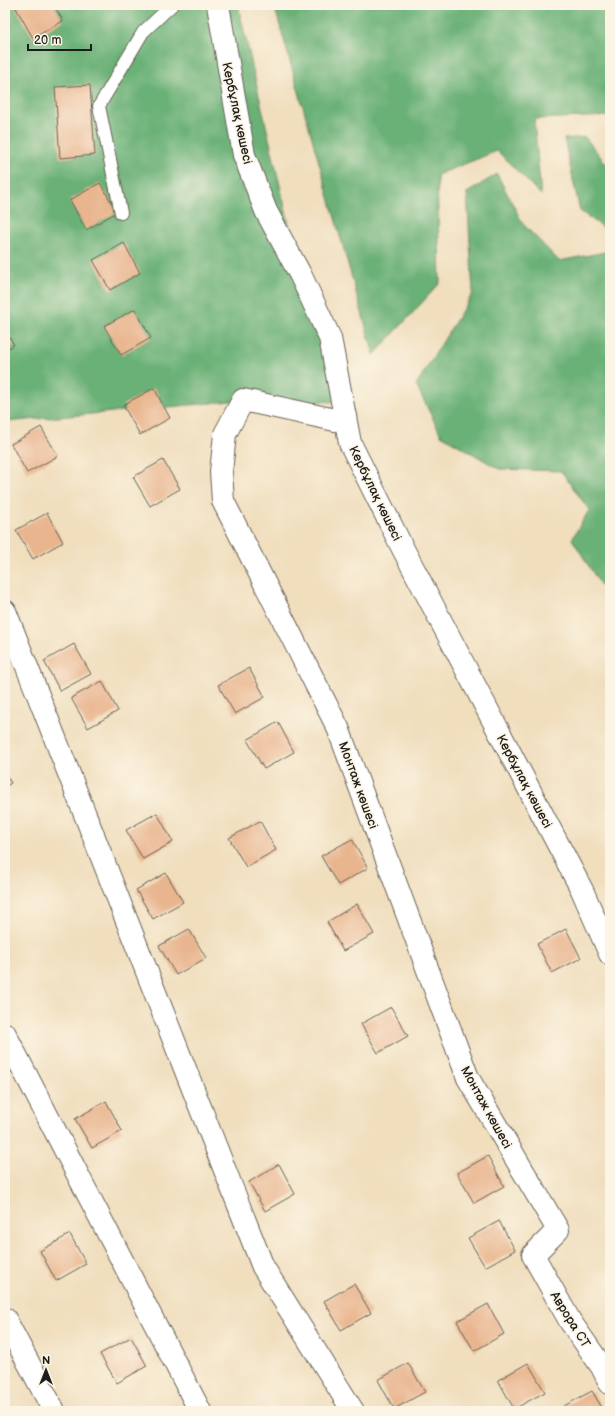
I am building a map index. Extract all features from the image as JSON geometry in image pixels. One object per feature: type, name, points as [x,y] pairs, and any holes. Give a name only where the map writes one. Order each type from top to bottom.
[{"type":"street","name":"Кербұлақ көшесі","points":[[218,5],[244,155],[266,211],[301,276],[330,338],[350,443],[401,545],[582,890],[610,954]]},
{"type":"street","name":"Монтаж көшесі","points":[[345,417],[335,420],[243,400],[225,434],[221,472],[223,501],[338,728],[468,1078],[558,1230],[533,1255]]},
{"type":"street","points":[[5,611],[263,1267],[353,1411]]},
{"type":"street","points":[[5,1034],[200,1411]]},
{"type":"street","name":"Аврора СТ","points":[[533,1255],[570,1321],[602,1367],[610,1384]]},
{"type":"street","points":[[5,1319],[54,1411]]},
{"type":"lane","points":[[121,213],[99,106],[143,32],[172,5]]},
{"type":"green space","points":[[5,5],[238,5],[301,276],[343,402],[243,400],[5,422]]},
{"type":"green space","points":[[274,5],[610,5],[610,116],[534,119],[541,195],[497,151],[437,175],[440,283],[374,355]]},
{"type":"green space","points":[[585,137],[610,169],[610,232],[580,211],[564,139]]},
{"type":"green space","points":[[497,174],[523,224],[559,261],[610,251],[610,600],[572,539],[589,510],[561,471],[499,469],[441,435],[416,385],[473,293],[467,193]]},
{"type":"building","points":[[22,5],[54,5],[63,21],[33,38],[16,8]]},
{"type":"building","points":[[90,85],[95,155],[60,158],[55,87]]},
{"type":"building","points":[[100,183],[117,212],[86,230],[70,200]]},
{"type":"building","points":[[124,243],[140,273],[110,290],[93,260]]},
{"type":"building","points":[[135,309],[151,338],[121,355],[104,326]]},
{"type":"building","points":[[5,330],[14,345],[5,350]]},
{"type":"building","points":[[154,388],[170,418],[140,435],[123,405]]},
{"type":"building","points":[[41,427],[58,456],[27,473],[11,444]]},
{"type":"building","points":[[163,460],[180,489],[150,506],[133,477]]},
{"type":"building","points":[[47,513],[63,542],[33,559],[16,530]]},
{"type":"building","points":[[74,644],[91,674],[60,691],[44,661]]},
{"type":"building","points":[[249,668],[265,697],[235,714],[218,685]]},
{"type":"building","points":[[102,681],[118,711],[88,728],[71,698]]},
{"type":"building","points":[[278,722],[294,752],[264,769],[247,740]]},
{"type":"building","points":[[5,773],[11,783],[5,787]]},
{"type":"building","points":[[157,813],[173,842],[143,859],[126,830]]},
{"type":"building","points":[[260,821],[276,850],[246,867],[229,838]]},
{"type":"building","points":[[352,839],[368,868],[338,885],[321,856]]},
{"type":"building","points":[[166,873],[183,902],[153,919],[136,890]]},
{"type":"building","points":[[357,904],[374,934],[343,951],[327,922]]},
{"type":"building","points":[[189,929],[206,958],[176,975],[159,946]]},
{"type":"building","points":[[566,929],[581,958],[552,973],[537,944]]},
{"type":"building","points":[[391,1007],[408,1036],[378,1053],[361,1024]]},
{"type":"building","points":[[106,1101],[122,1131],[92,1148],[75,1119]]},
{"type":"building","points":[[488,1156],[504,1186],[474,1203],[457,1173]]},
{"type":"building","points":[[279,1164],[295,1194],[265,1211],[249,1182]]},
{"type":"building","points":[[499,1221],[515,1250],[485,1267],[468,1238]]},
{"type":"building","points":[[70,1234],[86,1264],[56,1281],[40,1251]]},
{"type":"building","points":[[354,1284],[371,1313],[341,1330],[324,1301]]},
{"type":"building","points":[[488,1304],[504,1334],[474,1351],[457,1321]]},
{"type":"building","points":[[131,1337],[147,1366],[117,1383],[100,1354]]},
{"type":"building","points":[[408,1363],[425,1392],[394,1409],[378,1380]]},
{"type":"building","points":[[528,1363],[545,1392],[514,1409],[498,1380]]},
{"type":"building","points":[[592,1391],[604,1411],[564,1411],[562,1407]]}]
